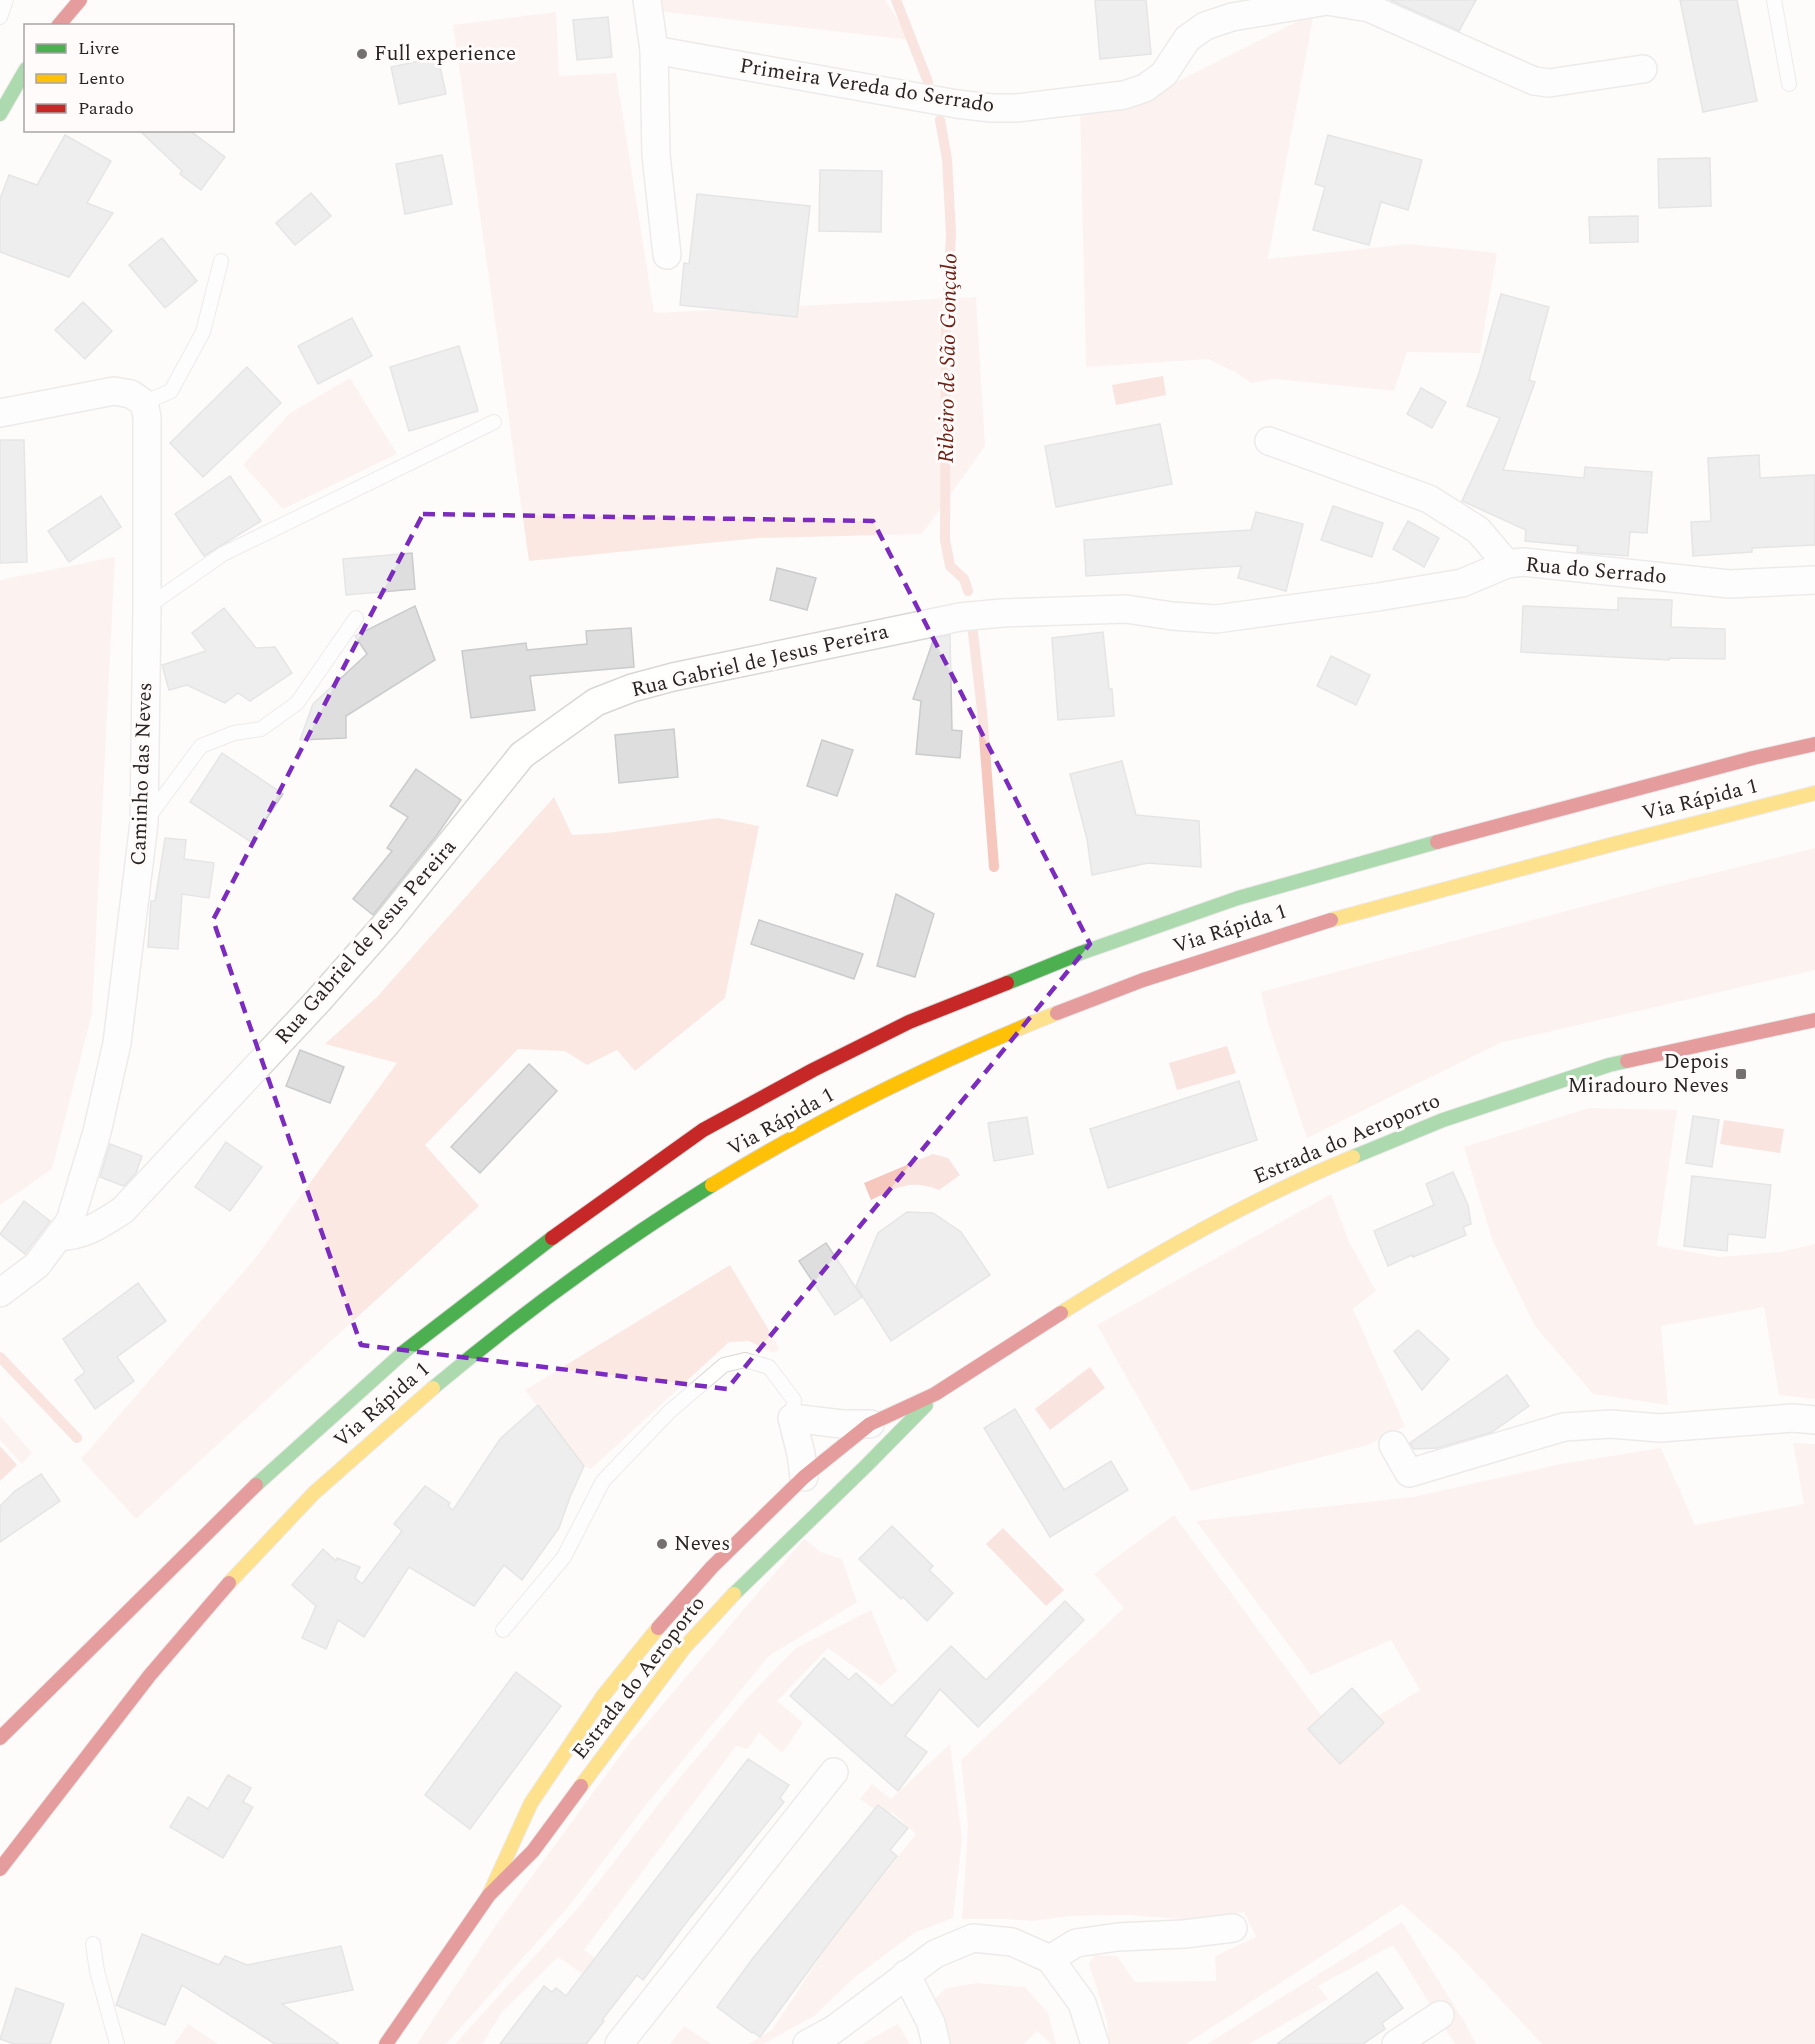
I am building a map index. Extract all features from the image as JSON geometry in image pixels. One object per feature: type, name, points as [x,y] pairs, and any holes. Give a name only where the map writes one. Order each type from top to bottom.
[{"type":"main road","points":[[60,24],[80,0]]},
{"type":"main road","points":[[0,114],[24,72]]},
{"type":"main road","name":"Via Rápida 1","points":[[0,1738],[264,1477],[405,1351],[580,1217],[703,1130],[813,1070],[909,1022],[1081,953],[1238,898],[1391,854],[1753,758],[1815,744]]},
{"type":"main road","name":"Via Rápida 1","points":[[0,1869],[129,1699],[224,1587],[315,1492],[435,1385],[516,1320],[600,1258],[686,1201],[857,1104],[941,1062],[1095,997],[1246,945],[1377,906],[1736,812],[1815,794]]},
{"type":"main road","name":"Estrada do Aeroporto","points":[[489,1895],[531,1803],[603,1696],[678,1604],[712,1567],[804,1476],[870,1424],[935,1394],[1070,1307],[1192,1234],[1271,1193],[1338,1163],[1443,1120],[1609,1065],[1815,1020]]},
{"type":"main road","name":"Estrada do Aeroporto","points":[[386,2044],[489,1895],[532,1851],[684,1648],[707,1621],[804,1524],[881,1454],[935,1394]]},
{"type":"main road","points":[[788,1513],[804,1476]]},
{"type":"main road","points":[[707,1621],[768,1541]]},
{"type":"street","points":[[647,0],[654,50],[656,155],[667,255]]},
{"type":"street","name":"Primeira Vereda do Serrado","points":[[654,50],[957,104],[1016,108],[1124,94],[1145,88],[1164,74],[1186,39],[1205,26],[1232,17],[1327,1],[1369,8],[1534,81],[1549,83],[1643,69]]},
{"type":"street","points":[[0,413],[114,391],[131,394],[144,403]]},
{"type":"street","name":"Caminho das Neves","points":[[0,1293],[37,1265],[70,1221],[97,1132],[117,1043],[144,823],[147,417],[144,403]]},
{"type":"street","name":"Rua do Serrado","points":[[1269,441],[1429,498],[1478,530],[1507,564],[1523,562],[1729,584],[1815,580]]},
{"type":"street","name":"Rua Gabriel de Jesus Pereira","points":[[58,1237],[73,1236],[94,1228],[123,1210],[318,1001],[386,924],[522,754],[596,702],[632,688],[673,677],[960,617],[1002,613],[1126,609],[1172,616],[1216,619],[1462,583],[1507,564]]},
{"type":"street","points":[[804,1476],[792,1418],[842,1424],[870,1424]]},
{"type":"street","points":[[1393,1445],[1409,1473],[1564,1427],[1611,1424],[1660,1428],[1793,1418],[1815,1420]]},
{"type":"street","points":[[619,2044],[834,1772]]},
{"type":"street","points":[[1050,1959],[1076,1943],[1118,1937],[1184,1934],[1233,1928]]},
{"type":"street","points":[[807,2044],[834,2030],[935,1954],[973,1938],[1012,1942],[1050,1959],[1082,2003],[1095,2044]]},
{"type":"street","points":[[906,1974],[931,2023],[936,2044]]},
{"type":"street","points":[[1396,2044],[1440,2015]]},
{"type":"lane","points":[[0,17],[6,0]]},
{"type":"lane","points":[[1774,0],[1789,84]]},
{"type":"lane","points":[[144,403],[171,391],[204,332],[221,261]]},
{"type":"lane","points":[[147,607],[223,554],[494,422]]},
{"type":"lane","points":[[144,823],[201,746],[234,733],[261,729],[297,703],[356,618]]},
{"type":"lane","points":[[503,1630],[564,1557],[603,1482],[669,1412],[724,1365],[745,1360],[769,1367],[794,1400],[792,1418]]},
{"type":"lane","points":[[93,1944],[97,1971],[117,2044]]},
{"type":"highlighted area","points":[[423,514],[873,521],[1090,944],[727,1389],[361,1345],[213,920]]},
{"type":"shaded area","points":[[656,0],[885,0],[911,40],[658,11]]},
{"type":"shaded area","points":[[556,12],[559,76],[616,73],[654,313],[976,297],[985,446],[922,534],[758,538],[529,561],[453,25]]},
{"type":"shaded area","points":[[1314,13],[1268,259],[1409,244],[1497,253],[1480,353],[1407,352],[1394,391],[1274,379],[1251,383],[1209,359],[1086,367],[1080,107],[1145,98]]},
{"type":"shaded area","points":[[1163,376],[1166,395],[1116,405],[1112,385]]},
{"type":"shaded area","points":[[350,378],[397,454],[283,509],[243,465],[290,413]]},
{"type":"shaded area","points":[[115,557],[92,1014],[52,1169],[0,1205],[0,580]]},
{"type":"shaded area","points":[[554,797],[572,835],[607,833],[718,818],[759,826],[725,998],[635,1071],[617,1050],[587,1065],[565,1051],[518,1049],[425,1145],[479,1206],[136,1519],[81,1459],[253,1261],[397,1063],[325,1044],[377,997]]},
{"type":"shaded area","points":[[1815,848],[1815,970],[1500,1043],[1307,1138],[1268,1023],[1261,992],[1657,887]]},
{"type":"shaded area","points":[[1227,1046],[1236,1073],[1177,1090],[1169,1063]]},
{"type":"shaded area","points":[[1589,1108],[1677,1110],[1657,1246],[1719,1257],[1780,1252],[1815,1244],[1815,1399],[1779,1395],[1764,1307],[1661,1326],[1668,1405],[1593,1394],[1535,1326],[1492,1239],[1464,1147]]},
{"type":"shaded area","points":[[1724,1120],[1784,1129],[1780,1153],[1720,1144]]},
{"type":"shaded area","points":[[933,1154],[948,1158],[960,1175],[939,1190],[920,1185],[904,1186],[871,1200],[864,1183]]},
{"type":"shaded area","points":[[1331,1194],[1349,1242],[1376,1291],[1353,1309],[1405,1426],[1368,1445],[1191,1491],[1097,1325]]},
{"type":"shaded area","points":[[730,1265],[780,1349],[773,1353],[749,1341],[729,1342],[591,1469],[584,1466],[525,1390]]},
{"type":"shaded area","points":[[1090,1367],[1105,1388],[1050,1430],[1035,1409]]},
{"type":"shaded area","points":[[0,1416],[32,1453],[22,1464],[0,1440]]},
{"type":"shaded area","points":[[1793,1443],[1815,1444],[1815,2044],[1542,2044],[1457,1953],[1402,1904],[1186,2044],[1109,2044],[1107,2021],[1089,1964],[1095,1955],[1117,1956],[1135,1982],[1216,1981],[1215,1956],[1256,1937],[1244,1912],[1196,1920],[1129,1915],[1070,1916],[1032,1921],[962,1919],[968,1826],[961,1760],[1124,1608],[1094,1574],[1174,1515],[1339,1740],[1420,1690],[1391,1640],[1311,1675],[1196,1521],[1413,1497],[1561,1464],[1661,1448],[1695,1525],[1804,1504]]},
{"type":"shaded area","points":[[0,1446],[17,1465],[0,1481]]},
{"type":"shaded area","points":[[1003,1528],[1064,1590],[1046,1606],[986,1544]]},
{"type":"shaded area","points":[[804,1539],[821,1552],[842,1559],[857,1602],[769,1656],[645,1806],[569,1906],[446,2044],[417,2044],[494,1928],[628,1745]]},
{"type":"shaded area","points":[[871,1610],[897,1671],[881,1686],[828,1648],[777,1701],[803,1723],[782,1753],[759,1732],[748,1749],[736,1746],[584,1950],[607,1967],[597,1984],[558,1957],[502,2012],[482,2044],[455,2044],[579,1907],[672,1787],[749,1696],[796,1648]]},
{"type":"shaded area","points":[[950,1744],[962,1839],[953,1918],[914,1933],[855,1977],[814,2016],[763,2044],[749,2044],[772,2030],[828,1945],[916,1834],[892,1812],[886,1818],[860,1799],[872,1784],[891,1799]]},
{"type":"shaded area","points":[[1402,1922],[1476,2044],[1455,2044],[1393,1945],[1318,1986],[1328,1999],[1249,2044],[1207,2044]]},
{"type":"shaded area","points":[[977,1983],[1025,1987],[1048,2013],[1056,2044],[1051,2044],[1037,2031],[1024,2044],[945,2044],[935,1999],[946,1988]]},
{"type":"shaded area","points":[[188,2024],[218,2044],[174,2044]]},
{"type":"shaded area","points":[[898,2024],[910,2044],[862,2044]]},
{"type":"shaded area","points":[[684,2026],[711,2044],[670,2044]]},
{"type":"building","points":[[1095,0],[1146,0],[1151,54],[1100,59]]},
{"type":"building","points":[[1390,0],[1476,0],[1459,31]]},
{"type":"building","points":[[1680,0],[1737,0],[1757,101],[1703,112]]},
{"type":"building","points":[[608,17],[612,57],[577,60],[573,20]]},
{"type":"building","points":[[438,57],[446,94],[399,104],[391,67]]},
{"type":"building","points":[[141,132],[192,132],[225,157],[201,190],[180,174],[182,171]]},
{"type":"building","points":[[65,135],[111,161],[87,203],[113,213],[69,277],[0,252],[0,199],[9,175],[37,185]]},
{"type":"building","points":[[1328,135],[1422,160],[1408,210],[1381,202],[1369,245],[1313,230],[1325,187],[1315,184]]},
{"type":"building","points":[[442,155],[452,204],[405,214],[396,164]]},
{"type":"building","points":[[1710,158],[1711,206],[1659,208],[1658,159]]},
{"type":"building","points":[[820,170],[882,171],[881,232],[819,231]]},
{"type":"building","points":[[311,193],[331,216],[295,245],[276,223]]},
{"type":"building","points":[[697,194],[810,206],[797,317],[680,305],[684,263],[689,264]]},
{"type":"building","points":[[1638,216],[1638,242],[1590,243],[1589,217]]},
{"type":"building","points":[[162,238],[197,281],[165,308],[129,265]]},
{"type":"building","points":[[1501,294],[1549,307],[1529,380],[1535,382],[1503,470],[1584,478],[1585,467],[1652,472],[1647,533],[1630,532],[1628,556],[1577,552],[1578,546],[1525,541],[1526,530],[1462,501],[1500,418],[1467,406],[1479,373]]},
{"type":"building","points":[[83,302],[112,331],[85,359],[55,330]]},
{"type":"building","points":[[352,318],[372,356],[318,384],[298,346]]},
{"type":"building","points":[[459,346],[478,411],[409,431],[390,367]]},
{"type":"building","points":[[247,367],[281,403],[203,477],[170,443]]},
{"type":"building","points":[[1421,388],[1446,402],[1432,428],[1407,414]]},
{"type":"building","points":[[1160,424],[1172,484],[1056,507],[1045,446]]},
{"type":"building","points":[[0,440],[24,440],[27,562],[0,563]]},
{"type":"building","points":[[1759,455],[1760,478],[1815,475],[1815,545],[1752,548],[1752,552],[1693,556],[1691,522],[1711,521],[1708,458]]},
{"type":"building","points":[[230,476],[261,521],[204,556],[175,514]]},
{"type":"building","points":[[101,496],[121,527],[69,562],[48,531]]},
{"type":"building","points":[[1333,506],[1383,523],[1372,557],[1321,540]]},
{"type":"building","points":[[1256,512],[1303,524],[1286,591],[1238,578],[1241,566],[1086,576],[1084,540],[1251,530]]},
{"type":"building","points":[[1408,521],[1439,538],[1424,567],[1393,549]]},
{"type":"building","points":[[412,553],[415,589],[346,595],[343,559]]},
{"type":"building","points":[[777,568],[816,578],[807,610],[770,600]]},
{"type":"building","points":[[1618,598],[1672,600],[1671,627],[1725,629],[1725,659],[1669,658],[1669,660],[1521,652],[1523,606],[1618,610]]},
{"type":"building","points":[[415,606],[435,660],[346,716],[346,738],[300,740],[313,704],[367,654],[355,636]]},
{"type":"building","points":[[224,608],[256,648],[275,647],[292,673],[250,701],[238,693],[225,703],[187,685],[169,690],[162,665],[206,651],[192,633]]},
{"type":"building","points":[[631,628],[634,667],[530,676],[535,710],[471,718],[462,651],[526,643],[527,650],[587,644],[586,631]]},
{"type":"building","points":[[1103,632],[1114,716],[1058,720],[1052,638]]},
{"type":"building","points":[[950,635],[952,730],[962,731],[960,758],[916,754],[921,701],[913,699],[934,638]]},
{"type":"building","points":[[1331,656],[1370,675],[1356,705],[1317,686]]},
{"type":"building","points":[[674,729],[678,777],[619,783],[615,735]]},
{"type":"building","points":[[822,740],[853,750],[837,796],[807,786]]},
{"type":"building","points":[[222,753],[283,794],[251,842],[190,802]]},
{"type":"building","points":[[1122,761],[1136,815],[1199,821],[1201,867],[1148,863],[1092,875],[1087,839],[1070,774]]},
{"type":"building","points":[[416,769],[461,800],[437,835],[373,915],[353,899],[392,851],[387,848],[408,817],[390,806]]},
{"type":"building","points":[[165,838],[186,840],[184,859],[214,863],[209,898],[182,894],[178,949],[148,947],[151,901],[155,901]]},
{"type":"building","points":[[896,894],[934,914],[915,977],[877,966]]},
{"type":"building","points":[[759,920],[863,954],[854,979],[751,944]]},
{"type":"building","points":[[300,1050],[344,1067],[330,1103],[286,1086]]},
{"type":"building","points":[[529,1064],[557,1091],[480,1173],[451,1147]]},
{"type":"building","points":[[1239,1081],[1257,1140],[1108,1188],[1090,1129]]},
{"type":"building","points":[[1693,1116],[1719,1120],[1712,1167],[1686,1163]]},
{"type":"building","points":[[1027,1117],[1033,1154],[994,1161],[988,1123]]},
{"type":"building","points":[[226,1142],[262,1167],[230,1211],[195,1187]]},
{"type":"building","points":[[110,1144],[142,1156],[136,1173],[124,1186],[100,1177]]},
{"type":"building","points":[[1453,1172],[1468,1205],[1471,1224],[1463,1227],[1466,1235],[1388,1266],[1374,1231],[1434,1205],[1426,1184]]},
{"type":"building","points":[[1692,1176],[1771,1185],[1765,1238],[1728,1234],[1727,1251],[1684,1246]]},
{"type":"building","points":[[24,1201],[50,1221],[25,1254],[0,1234]]},
{"type":"building","points":[[907,1212],[933,1213],[961,1232],[990,1275],[891,1341],[856,1286],[878,1233]]},
{"type":"building","points":[[826,1243],[862,1297],[835,1315],[799,1261]]},
{"type":"building","points":[[138,1283],[166,1321],[117,1357],[134,1381],[95,1409],[75,1380],[85,1372],[63,1339]]},
{"type":"building","points":[[1418,1330],[1449,1359],[1422,1390],[1394,1351]]},
{"type":"building","points":[[1507,1375],[1529,1406],[1492,1432],[1438,1448],[1414,1449],[1410,1443]]},
{"type":"building","points":[[538,1405],[584,1466],[559,1528],[522,1580],[504,1565],[474,1606],[409,1567],[364,1637],[338,1620],[326,1649],[302,1638],[316,1606],[292,1585],[323,1549],[336,1561],[337,1558],[360,1567],[355,1578],[362,1584],[402,1531],[394,1524],[425,1486],[450,1503],[448,1506],[453,1510],[500,1439]]},
{"type":"building","points":[[1015,1409],[1064,1490],[1111,1461],[1128,1490],[1050,1537],[984,1428]]},
{"type":"building","points":[[41,1474],[60,1501],[0,1542],[0,1506],[15,1491]]},
{"type":"building","points":[[892,1526],[933,1566],[929,1570],[953,1593],[927,1621],[859,1559]]},
{"type":"building","points":[[1065,1601],[1084,1620],[978,1727],[940,1689],[905,1736],[927,1752],[898,1791],[790,1696],[824,1658],[849,1680],[856,1673],[892,1706],[951,1646],[986,1680]]},
{"type":"building","points":[[516,1672],[561,1706],[470,1829],[425,1795]]},
{"type":"building","points":[[1352,1688],[1384,1723],[1340,1764],[1308,1729]]},
{"type":"building","points":[[748,1759],[789,1785],[780,1798],[784,1802],[689,1919],[643,1980],[637,1975],[586,2044],[500,2044],[544,1986],[552,1992],[556,1988],[566,1996]]},
{"type":"building","points":[[228,1775],[251,1788],[243,1802],[253,1807],[223,1858],[170,1827],[188,1797],[208,1809]]},
{"type":"building","points":[[878,1805],[908,1828],[890,1850],[897,1856],[760,2037],[752,2033],[717,2007],[753,1958]]},
{"type":"building","points":[[142,1934],[219,1965],[225,1956],[247,1965],[341,1946],[353,1990],[282,2004],[339,2044],[275,2044],[182,1985],[165,2025],[116,2005]]},
{"type":"building","points":[[1377,1972],[1403,2008],[1382,2023],[1385,2029],[1363,2044],[1277,2044]]},
{"type":"building","points":[[16,1988],[64,2004],[50,2044],[14,2044],[0,2039]]},
{"type":"waterway","name":"Ribeiro de São Gonçalo","points":[[896,0],[928,82]]},
{"type":"waterway","name":"Ribeiro de São Gonçalo","points":[[940,120],[947,159],[951,234],[946,331],[945,540],[950,566],[964,579],[968,591]]},
{"type":"waterway","name":"Ribeiro de São Gonçalo","points":[[973,633],[982,711],[994,867]]},
{"type":"waterway","points":[[0,1357],[77,1438]]},
{"type":"traffic: fast","points":[[0,114],[24,72]]},
{"type":"traffic: fast","points":[[1007,983],[1081,953],[1238,898],[1437,842]]},
{"type":"traffic: fast","points":[[1353,1157],[1443,1120],[1627,1061]]},
{"type":"traffic: fast","points":[[433,1388],[569,1282],[639,1232],[712,1185]]},
{"type":"traffic: fast","points":[[256,1485],[405,1351],[552,1238]]},
{"type":"traffic: fast","points":[[734,1594],[926,1405]]},
{"type":"traffic: slow","points":[[1331,920],[1815,793]]},
{"type":"traffic: slow","points":[[712,1185],[838,1113],[968,1051],[1057,1013]]},
{"type":"traffic: slow","points":[[1061,1313],[1240,1209],[1353,1157]]},
{"type":"traffic: slow","points":[[229,1583],[314,1493],[433,1388]]},
{"type":"traffic: slow","points":[[581,1786],[684,1648],[734,1594]]},
{"type":"traffic: slow","points":[[489,1895],[531,1803],[603,1696],[658,1628]]},
{"type":"traffic: jam","points":[[60,24],[80,0]]},
{"type":"traffic: jam","points":[[1437,842],[1753,758],[1815,744]]},
{"type":"traffic: jam","points":[[1057,1013],[1143,980],[1331,920]]},
{"type":"traffic: jam","points":[[552,1238],[703,1130],[813,1070],[909,1022],[1007,983]]},
{"type":"traffic: jam","points":[[1627,1061],[1815,1020]]},
{"type":"traffic: jam","points":[[658,1628],[712,1567],[804,1477],[870,1424],[935,1394],[1061,1313]]},
{"type":"traffic: jam","points":[[0,1738],[256,1485]]},
{"type":"traffic: jam","points":[[0,1869],[150,1675],[229,1583]]},
{"type":"traffic: jam","points":[[386,2044],[489,1895],[533,1851],[581,1786]]},
{"type":"place","name":"Full experience","points":[[362,54]]},
{"type":"place","name":"Depois Miradouro Neves","points":[[1741,1074]]},
{"type":"place","name":"Neves","points":[[662,1544]]}]
